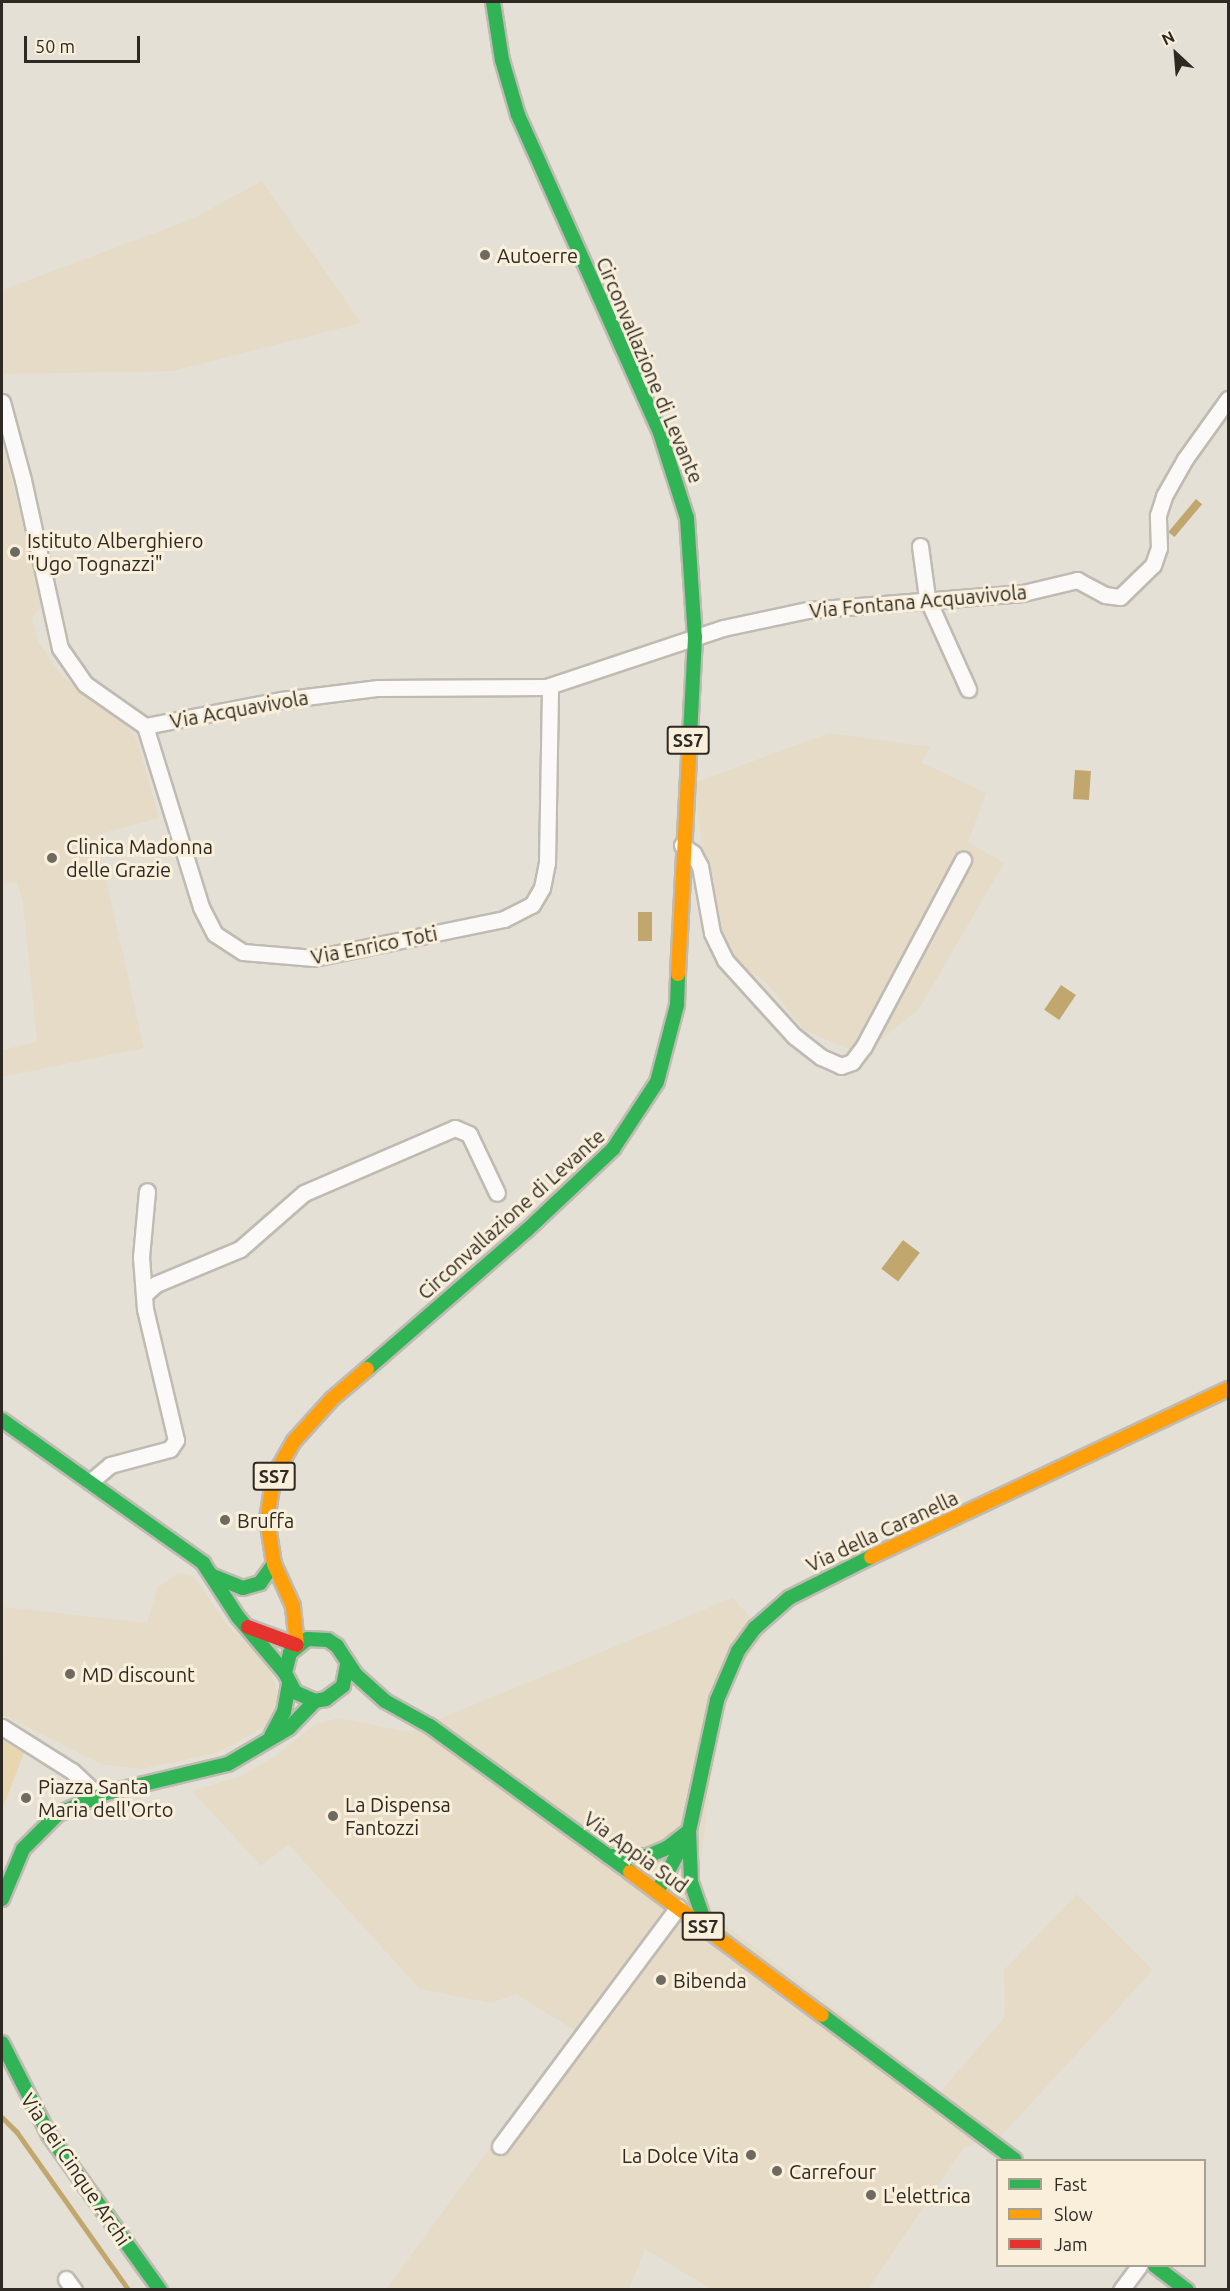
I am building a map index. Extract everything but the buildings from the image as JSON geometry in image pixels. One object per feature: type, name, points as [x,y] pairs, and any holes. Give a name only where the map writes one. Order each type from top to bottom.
[{"type":"main road","name":"Circonvallazione di Levante","points":[[297,1645],[289,1591],[274,1564],[267,1527],[270,1489],[294,1441],[332,1399],[596,1167],[644,1107],[663,1065],[677,1005],[682,845],[695,637],[691,543],[678,478],[518,115],[502,60],[493,2]]},
{"type":"main road","name":"Via della Caranella","points":[[657,1892],[689,1831],[724,1681],[745,1640],[777,1608],[823,1579],[1228,1389]]},
{"type":"main road","points":[[2,1420],[186,1549],[213,1576],[287,1679],[305,1698],[315,1701]]},
{"type":"main road","points":[[213,1576],[243,1588],[260,1582],[274,1564]]},
{"type":"main road","name":"SS7","points":[[289,1591],[328,1640],[344,1654],[347,1665]]},
{"type":"main road","points":[[248,1627],[297,1645]]},
{"type":"main road","points":[[265,1744],[284,1712],[290,1653],[297,1645],[307,1640],[328,1640]]},
{"type":"main road","points":[[336,1694],[347,1676],[347,1665]]},
{"type":"main road","name":"Via Appia Sud","points":[[347,1665],[385,1701],[430,1726],[678,1907],[1014,2159]]},
{"type":"main road","name":"SS7","points":[[315,1701],[336,1694],[385,1701]]},
{"type":"main road","points":[[2,1899],[16,1863],[37,1832],[67,1809],[98,1795],[202,1772],[265,1744],[315,1701]]},
{"type":"main road","points":[[608,1856],[656,1854],[689,1831]]},
{"type":"main road","name":"Via della Caranella","points":[[689,1831],[691,1882],[707,1929]]},
{"type":"main road","name":"Via dei Cinque Archi","points":[[2,2043],[49,2135],[160,2289]]},
{"type":"main road","points":[[1158,2267],[1186,2289]]},
{"type":"street","name":"Via Fontana Acquavivola","points":[[695,637],[798,611],[927,598],[1028,592],[1077,580],[1112,597],[1127,594],[1158,553],[1158,515],[1164,496],[1185,459],[1228,399]]},
{"type":"street","name":"Via Acquavivola","points":[[2,402],[21,472],[60,648],[85,684],[145,726],[281,699],[378,688],[550,686],[695,637]]},
{"type":"street","points":[[920,546],[927,598],[968,689]]},
{"type":"street","name":"Via Enrico Toti","points":[[145,726],[201,907],[215,934],[243,952],[314,958],[504,919],[532,905],[542,888],[547,864],[550,686]]},
{"type":"street","points":[[682,845],[693,853],[700,866],[710,923],[725,960],[794,1036],[821,1057],[841,1066],[852,1062],[864,1046],[963,860]]},
{"type":"street","points":[[145,1294],[156,1284],[240,1249],[299,1196],[452,1129],[464,1129],[469,1134],[497,1193]]},
{"type":"street","points":[[90,1482],[114,1463],[180,1445],[176,1436],[145,1294],[141,1257],[147,1191]]},
{"type":"street","points":[[2,1727],[72,1771],[98,1795]]},
{"type":"street","points":[[500,2146],[678,1907]]},
{"type":"street","points":[[1121,2289],[1138,2267]]},
{"type":"shaded area","points":[[262,181],[361,323],[173,371],[2,374],[2,290],[192,219]]},
{"type":"shaded area","name":"Clinica Madonna delle Grazie","points":[[2,441],[42,605],[32,618],[39,643],[62,676],[125,724],[137,740],[159,818],[96,835],[144,1048],[2,1077],[2,1050],[37,1042],[23,903],[17,882],[2,884]]},
{"type":"shaded area","points":[[1196,499],[1202,504],[1174,537],[1168,532]]},
{"type":"shaded area","points":[[829,733],[931,747],[921,762],[986,793],[968,842],[1004,863],[919,1009],[862,1055],[804,1030],[766,982],[727,956],[712,924],[694,783]]},
{"type":"shaded area","points":[[1075,770],[1091,771],[1089,800],[1073,799]]},
{"type":"shaded area","points":[[638,912],[652,912],[652,941],[638,941]]},
{"type":"shaded area","points":[[1061,985],[1076,995],[1059,1020],[1044,1010]]},
{"type":"shaded area","points":[[903,1240],[920,1253],[898,1281],[881,1269]]},
{"type":"shaded area","points":[[178,1573],[194,1576],[226,1624],[268,1663],[279,1697],[264,1727],[217,1753],[141,1769],[101,1764],[2,1714],[4,1607],[147,1623],[157,1588]]},
{"type":"shaded area","points":[[732,1598],[766,1633],[744,1662],[727,1700],[712,1773],[698,1882],[715,1917],[941,2091],[1005,2017],[1004,1970],[1077,1894],[1153,1970],[1002,2135],[964,2147],[868,2289],[711,2289],[645,2249],[629,2289],[386,2289],[576,2031],[516,1994],[491,2003],[420,1989],[288,1844],[261,1866],[192,1791],[241,1776],[277,1755],[314,1725],[339,1718],[408,1732]]},
{"type":"shaded area","points":[[2,1740],[24,1753],[2,1810]]},
{"type":"waterway","points":[[2,2117],[17,2132],[129,2290]]},
{"type":"traffic: fast","points":[[493,2],[502,60],[518,115],[660,433],[687,518],[695,637],[690,737]]},
{"type":"traffic: fast","points":[[367,1369],[526,1231],[613,1149],[657,1082],[677,1005],[678,974]]},
{"type":"traffic: fast","points":[[2,1420],[203,1563],[238,1617],[285,1673]]},
{"type":"traffic: fast","points":[[707,1929],[691,1882],[689,1831],[717,1700],[738,1651],[755,1628],[789,1598],[871,1557]]},
{"type":"traffic: fast","points":[[213,1576],[243,1588],[260,1583],[274,1564]]},
{"type":"traffic: fast","points":[[347,1665],[343,1686],[326,1699],[315,1701],[295,1692],[285,1673],[290,1653],[307,1639],[328,1640],[337,1646],[355,1674],[385,1701],[430,1726],[630,1872]]},
{"type":"traffic: fast","points":[[271,1736],[284,1712],[289,1684]]},
{"type":"traffic: fast","points":[[2,1899],[23,1849],[58,1814],[106,1793],[228,1764],[289,1728],[315,1701]]},
{"type":"traffic: fast","points":[[608,1856],[648,1856],[667,1848],[689,1831]]},
{"type":"traffic: fast","points":[[657,1892],[686,1838]]},
{"type":"traffic: fast","points":[[822,2015],[1014,2159]]},
{"type":"traffic: fast","points":[[2,2043],[49,2135],[160,2290]]},
{"type":"traffic: fast","points":[[1156,2267],[1187,2290]]},
{"type":"traffic: slow","points":[[678,974],[690,737]]},
{"type":"traffic: slow","points":[[297,1645],[293,1606],[274,1564],[267,1519],[274,1476],[294,1441],[332,1399],[367,1369]]},
{"type":"traffic: slow","points":[[871,1557],[1228,1389]]},
{"type":"traffic: slow","points":[[630,1872],[822,2015]]},
{"type":"traffic: jam","points":[[248,1627],[297,1645]]},
{"type":"place","name":"Autoerre","points":[[485,255]]},
{"type":"place","name":"Istituto Alberghiero \"Ugo Tognazzi\"","points":[[15,552]]},
{"type":"place","name":"Clinica Madonna delle Grazie","points":[[52,858]]},
{"type":"place","name":"Bruffa","points":[[225,1520]]},
{"type":"place","name":"MD discount","points":[[70,1674]]},
{"type":"place","name":"Piazza Santa Maria dell'Orto","points":[[26,1798]]},
{"type":"place","name":"La Dispensa Fantozzi","points":[[333,1816]]},
{"type":"place","name":"Bibenda","points":[[661,1980]]},
{"type":"place","name":"La Dolce Vita","points":[[751,2155]]},
{"type":"place","name":"Carrefour","points":[[777,2171]]},
{"type":"place","name":"L'elettrica","points":[[871,2195]]}]
